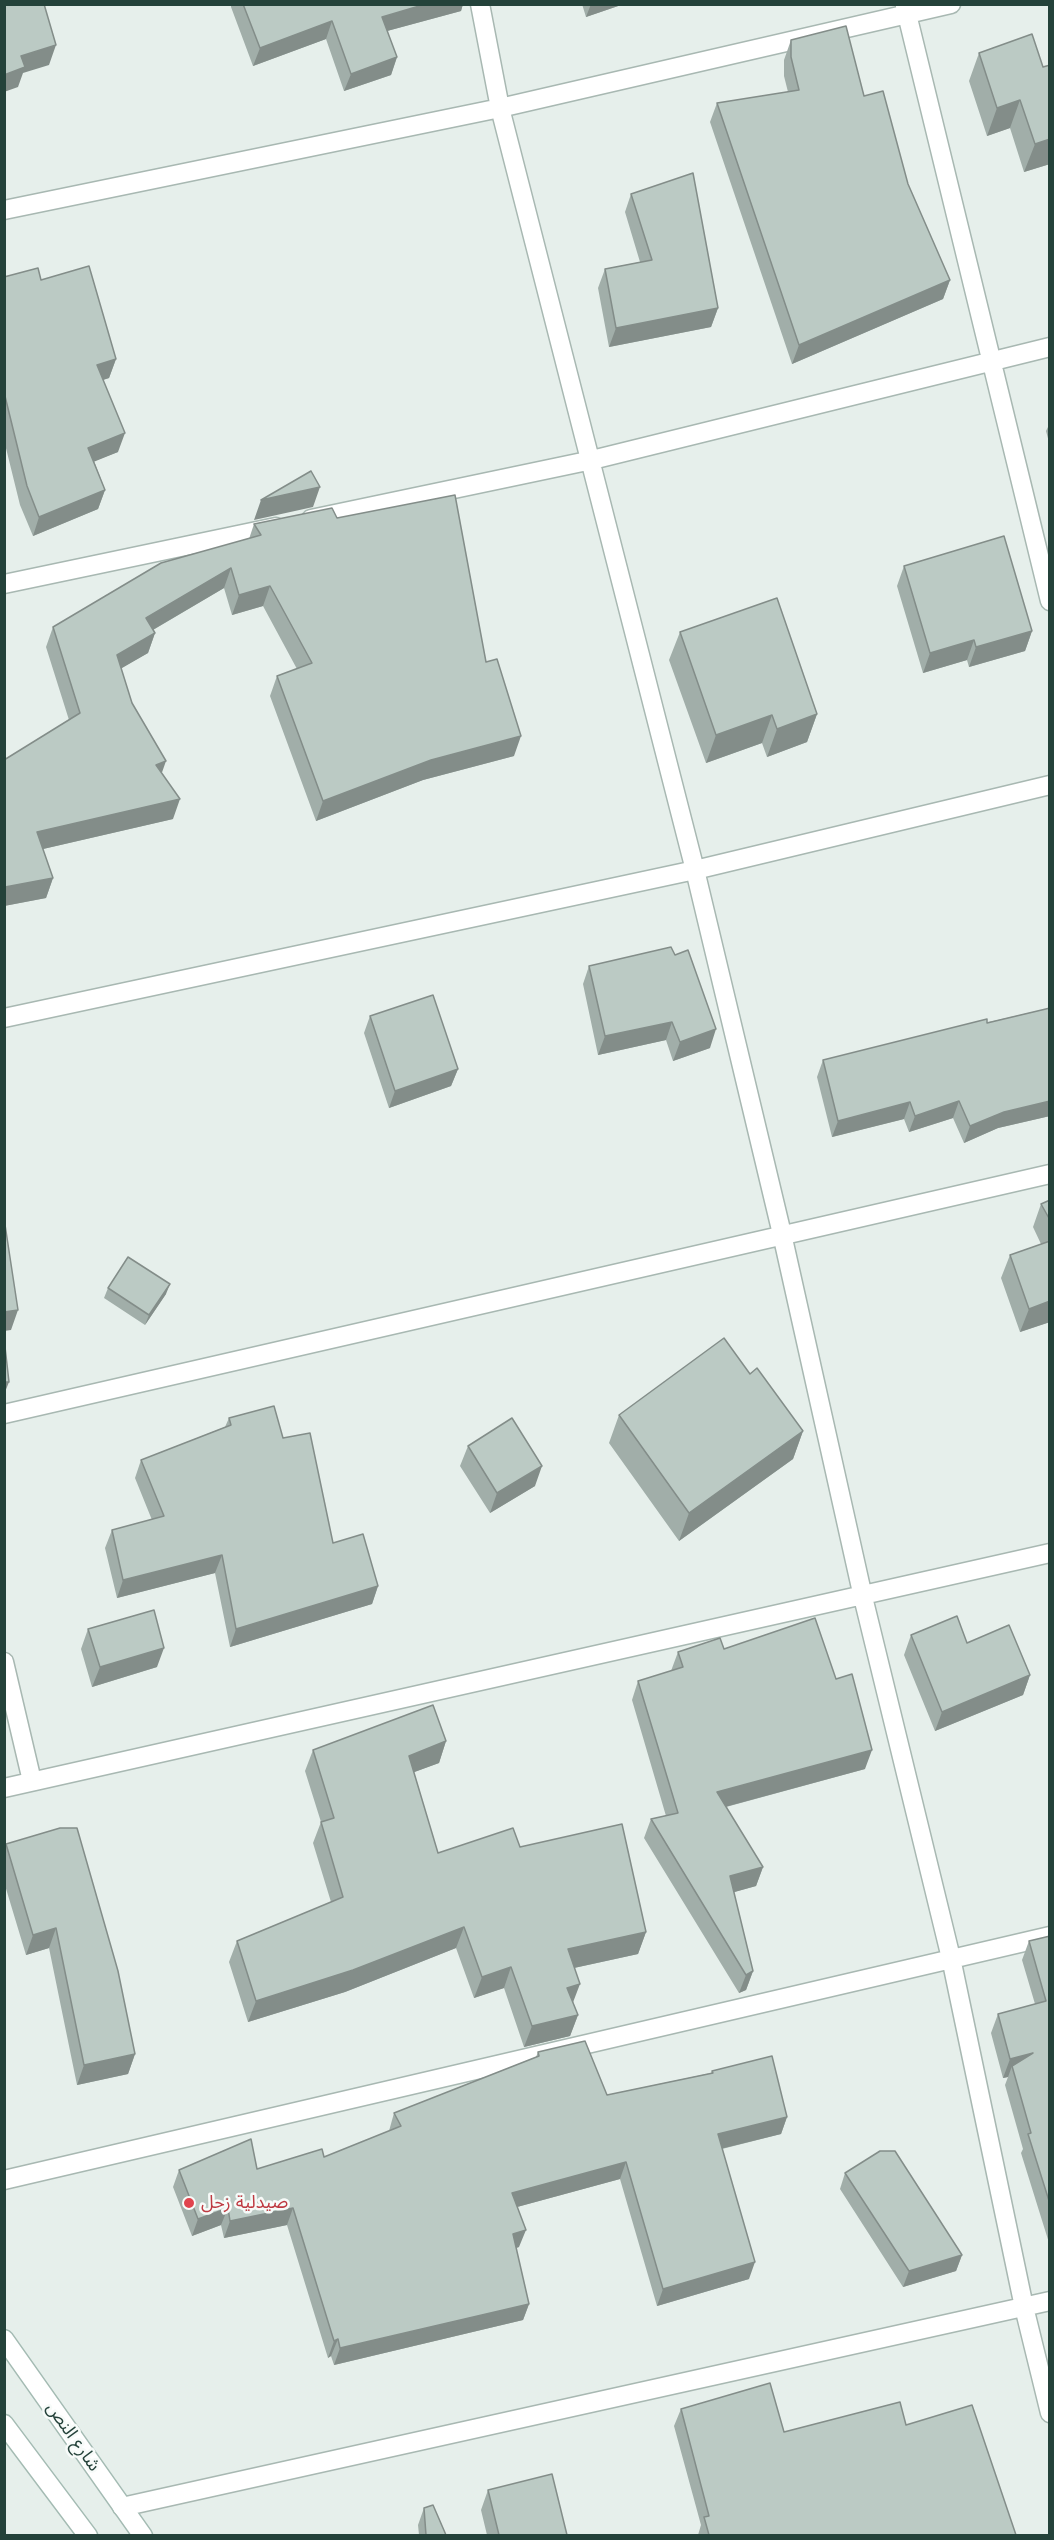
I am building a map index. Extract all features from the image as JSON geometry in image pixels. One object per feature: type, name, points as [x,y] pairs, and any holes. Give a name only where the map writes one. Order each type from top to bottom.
[{"type":"street","points":[[480,4],[500,108],[592,460],[695,870],[782,1234],[863,1597],[951,1958],[1024,2307],[1050,2413]]},
{"type":"street","points":[[4,210],[500,108],[906,10],[951,4]]},
{"type":"street","points":[[906,10],[1050,601]]},
{"type":"street","points":[[4,584],[592,460],[1050,347]]},
{"type":"street","points":[[4,1018],[695,870],[1050,784]]},
{"type":"street","points":[[4,1414],[1050,1174]]},
{"type":"street","points":[[4,1788],[863,1597],[1050,1553]]},
{"type":"street","points":[[4,1662],[32,1781]]},
{"type":"street","points":[[4,2180],[1050,1936]]},
{"type":"street","points":[[122,2507],[1050,2301]]},
{"type":"street","name":"شارع النص","points":[[4,2339],[143,2535]]},
{"type":"street","points":[[4,2424],[88,2535]]},
{"type":"building","points":[[4,4],[44,4],[56,45],[21,56],[25,67],[4,75]]},
{"type":"building","points":[[243,4],[426,4],[382,17],[397,57],[351,74],[332,21],[260,48]]},
{"type":"building","points":[[846,26],[864,96],[883,91],[908,184],[950,280],[799,345],[717,103],[799,90],[791,57],[791,40]]},
{"type":"building","points":[[1032,34],[1043,67],[1050,65],[1050,139],[1035,144],[1020,100],[997,108],[979,53]]},
{"type":"building","points":[[693,173],[718,308],[616,328],[605,269],[652,260],[631,194]]},
{"type":"building","points":[[89,266],[116,359],[97,365],[125,433],[88,448],[105,490],[39,517],[27,486],[4,392],[4,277],[38,268],[41,280]]},
{"type":"building","points":[[311,471],[320,487],[261,500]]},
{"type":"building","points":[[455,495],[486,662],[497,659],[521,736],[431,760],[323,801],[277,676],[312,663],[270,586],[239,595],[231,568],[146,618],[155,633],[117,655],[132,703],[166,761],[156,765],[180,799],[37,832],[53,878],[5,887],[4,760],[80,713],[53,627],[161,563],[261,535],[254,524],[332,508],[337,518]]},
{"type":"building","points":[[1004,536],[1032,631],[976,647],[974,640],[930,653],[904,566]]},
{"type":"building","points":[[777,598],[817,714],[777,729],[772,715],[716,735],[680,632]]},
{"type":"building","points":[[671,947],[675,955],[688,950],[716,1029],[680,1042],[672,1022],[605,1036],[589,966]]},
{"type":"building","points":[[433,995],[458,1069],[395,1091],[370,1016]]},
{"type":"building","points":[[1050,1008],[1050,1101],[1004,1112],[970,1126],[959,1101],[915,1116],[910,1102],[838,1121],[823,1060],[987,1019],[987,1023]]},
{"type":"building","points":[[1050,1200],[1050,1220],[1041,1204]]},
{"type":"building","points":[[4,1218],[18,1310],[4,1312]]},
{"type":"building","points":[[1050,1241],[1050,1301],[1029,1309],[1010,1255]]},
{"type":"building","points":[[128,1257],[170,1284],[149,1315],[108,1288]]},
{"type":"building","points":[[4,1338],[9,1382],[4,1382]]},
{"type":"building","points":[[724,1338],[750,1374],[757,1368],[803,1431],[689,1513],[619,1415]]},
{"type":"building","points":[[274,1406],[283,1438],[310,1433],[333,1543],[363,1534],[378,1586],[236,1629],[222,1555],[123,1580],[112,1530],[164,1516],[141,1460],[231,1425],[229,1418]]},
{"type":"building","points":[[512,1418],[542,1466],[497,1493],[468,1446]]},
{"type":"building","points":[[154,1610],[164,1648],[100,1667],[88,1629]]},
{"type":"building","points":[[957,1616],[967,1643],[1009,1625],[1030,1675],[942,1712],[911,1635]]},
{"type":"building","points":[[815,1618],[836,1679],[852,1674],[872,1750],[717,1792],[763,1867],[730,1876],[753,1971],[746,1975],[651,1819],[678,1813],[638,1681],[683,1667],[678,1652],[720,1638],[724,1649]]},
{"type":"building","points":[[433,1705],[446,1741],[409,1756],[438,1853],[513,1828],[520,1847],[622,1824],[646,1932],[568,1949],[580,1984],[567,1988],[578,2015],[532,2026],[511,1967],[482,1977],[464,1927],[353,1970],[256,2001],[237,1941],[343,1897],[321,1822],[334,1818],[313,1750]]},
{"type":"building","points":[[60,1828],[77,1828],[118,1971],[135,2054],[84,2065],[56,1928],[33,1935],[6,1844]]},
{"type":"building","points":[[1050,1936],[1050,2204],[1028,2134],[1031,2133],[1012,2066],[1033,2053],[1010,2059],[998,2014],[1046,2001],[1029,1941]]},
{"type":"building","points":[[585,2041],[607,2095],[713,2073],[712,2071],[772,2056],[787,2117],[718,2134],[755,2262],[663,2289],[626,2162],[512,2193],[526,2230],[513,2234],[529,2304],[340,2348],[338,2339],[334,2341],[293,2208],[230,2221],[228,2208],[198,2219],[179,2170],[251,2139],[257,2169],[322,2149],[324,2157],[401,2126],[394,2113],[539,2056],[538,2052]]},
{"type":"building","points":[[880,2151],[895,2151],[962,2255],[909,2271],[845,2173]]},
{"type":"building","points":[[770,2383],[784,2432],[900,2402],[906,2425],[972,2405],[1016,2535],[709,2535],[704,2517],[709,2516],[681,2409]]},
{"type":"building","points":[[552,2474],[567,2535],[499,2535],[488,2490]]},
{"type":"building","points":[[433,2505],[446,2535],[426,2535],[424,2508]]},
{"type":"place","name":"صيدلية زحل","points":[[189,2203]]}]
